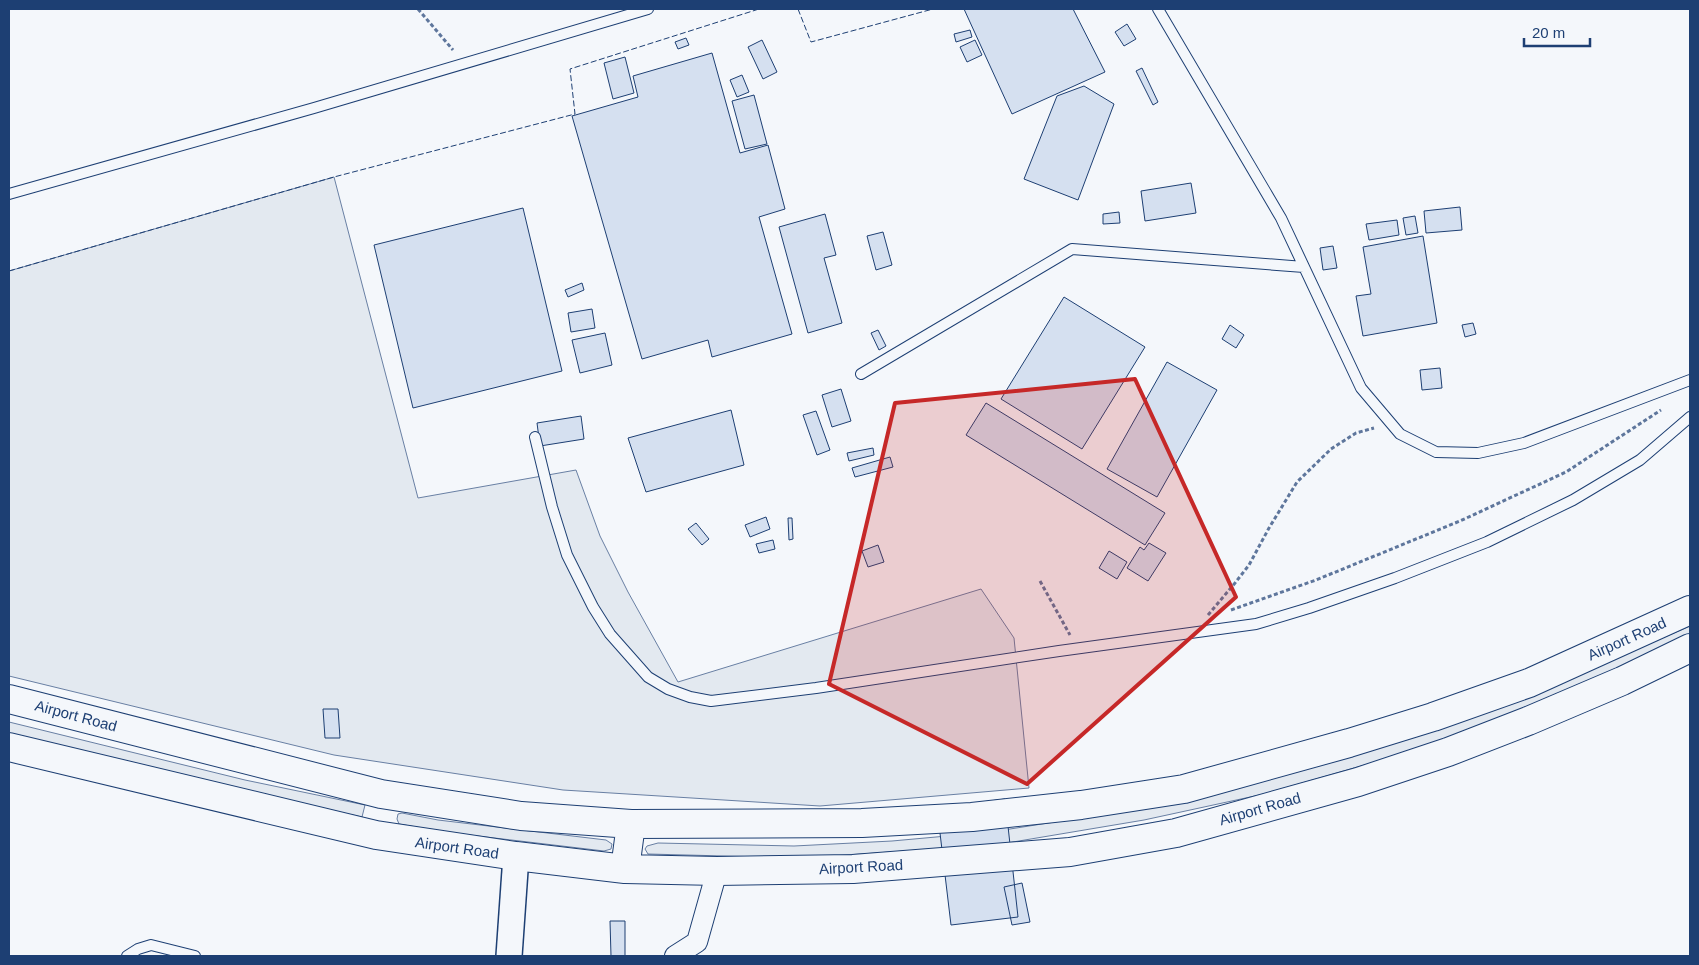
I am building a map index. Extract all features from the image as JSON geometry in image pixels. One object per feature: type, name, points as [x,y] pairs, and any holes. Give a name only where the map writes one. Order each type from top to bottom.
[{"type":"highway","name":"Airport Road","points":[[9,699],[381,794],[521,816],[631,824],[862,823],[972,817],[1080,805],[1184,789],[1349,743],[1433,717],[1520,686],[1690,610]]},
{"type":"highway","name":"Airport Road","points":[[9,747],[376,836],[516,856],[626,869],[717,871],[853,869],[1070,852],[1176,833],[1358,782],[1448,752],[1528,722],[1605,689],[1690,648]]},
{"type":"highway","points":[[376,836],[381,794]]},
{"type":"highway","points":[[626,869],[631,824]]},
{"type":"street","points":[[509,956],[516,856]]},
{"type":"street","points":[[675,956],[697,942],[717,871]]},
{"type":"lane","points":[[9,194],[314,108],[648,9]]},
{"type":"lane","points":[[1158,9],[1281,218],[1361,388],[1400,434],[1436,452],[1478,453],[1524,443],[1690,380]]},
{"type":"lane","points":[[861,374],[1072,249],[1304,267]]},
{"type":"lane","points":[[535,438],[552,507],[567,555],[593,607],[610,634],[648,677],[668,689],[690,697],[711,700],[816,688],[1059,650],[1256,624],[1395,578],[1487,542],[1573,500],[1640,460],[1690,417]]},
{"type":"lane","points":[[127,956],[138,949],[151,945],[195,956]]},
{"type":"path","points":[[418,9],[465,64]]},
{"type":"path","points":[[1223,613],[1316,580],[1478,513],[1566,472],[1668,406]]},
{"type":"path","points":[[1214,616],[1204,619],[1249,565],[1297,482],[1330,449],[1356,433],[1374,428],[1400,434]]},
{"type":"path","points":[[1040,581],[1071,638]]},
{"type":"highlighted area","points":[[1135,379],[1236,597],[1027,784],[829,684],[895,403]]},
{"type":"shaded area","points":[[334,177],[418,498],[576,470],[600,536],[628,592],[678,682],[981,589],[1014,638],[1029,788],[820,806],[563,790],[334,755],[9,676],[9,271]]},
{"type":"shaded area","points":[[1690,626],[1690,638],[1562,695],[1427,747],[1264,794],[1144,820],[1001,844],[802,858],[648,854],[645,849],[647,846],[658,843],[794,846],[892,841],[991,832],[1137,809],[1253,784],[1439,729],[1554,685]]},
{"type":"shaded area","points":[[9,722],[245,780],[365,805],[362,817],[242,792],[9,733]]},
{"type":"shaded area","points":[[402,813],[438,820],[606,840],[612,844],[611,849],[604,851],[444,832],[399,824],[398,814]]},
{"type":"building","points":[[964,9],[1073,9],[1105,72],[1012,114]]},
{"type":"building","points":[[1127,24],[1136,39],[1124,46],[1115,32]]},
{"type":"building","points":[[970,30],[972,37],[956,42],[954,34]]},
{"type":"building","points":[[686,38],[689,45],[678,49],[675,42]]},
{"type":"building","points":[[762,40],[777,72],[763,79],[748,47]]},
{"type":"building","points":[[975,40],[982,55],[967,62],[960,47]]},
{"type":"building","points":[[712,53],[740,153],[768,145],[785,209],[759,217],[792,334],[712,357],[708,340],[642,359],[572,116],[638,97],[633,76]]},
{"type":"building","points":[[625,57],[634,93],[613,99],[604,63]]},
{"type":"building","points":[[1142,68],[1158,102],[1153,105],[1136,71]]},
{"type":"building","points":[[742,75],[749,92],[737,97],[730,80]]},
{"type":"building","points":[[1084,86],[1114,104],[1078,200],[1024,179],[1057,96]]},
{"type":"building","points":[[754,95],[767,144],[745,149],[732,101]]},
{"type":"building","points":[[1191,183],[1196,213],[1145,221],[1141,191]]},
{"type":"building","points":[[1460,207],[1462,230],[1426,233],[1424,211]]},
{"type":"building","points":[[523,208],[562,371],[413,408],[374,245]]},
{"type":"building","points":[[1119,212],[1120,223],[1103,224],[1103,214]]},
{"type":"building","points":[[825,214],[836,255],[824,258],[842,323],[808,333],[779,227]]},
{"type":"building","points":[[1415,216],[1418,233],[1406,235],[1403,218]]},
{"type":"building","points":[[1397,220],[1399,235],[1369,240],[1366,224]]},
{"type":"building","points":[[883,232],[892,265],[876,270],[867,236]]},
{"type":"building","points":[[1423,236],[1437,323],[1363,336],[1356,296],[1371,294],[1363,247]]},
{"type":"building","points":[[1333,246],[1337,268],[1323,270],[1320,248]]},
{"type":"building","points":[[582,283],[584,290],[568,297],[565,290]]},
{"type":"building","points":[[1064,297],[1145,347],[1082,449],[1001,399]]},
{"type":"building","points":[[592,309],[595,328],[571,332],[568,313]]},
{"type":"building","points":[[1473,323],[1476,334],[1465,337],[1462,325]]},
{"type":"building","points":[[1230,325],[1244,335],[1236,348],[1222,339]]},
{"type":"building","points":[[878,330],[886,346],[879,350],[871,333]]},
{"type":"building","points":[[605,333],[612,365],[580,373],[572,340]]},
{"type":"building","points":[[1167,362],[1217,390],[1157,497],[1107,469]]},
{"type":"building","points":[[1440,368],[1442,388],[1422,390],[1420,370]]},
{"type":"building","points":[[841,389],[851,421],[832,427],[822,395]]},
{"type":"building","points":[[986,403],[1165,513],[1145,545],[966,435]]},
{"type":"building","points":[[731,410],[744,465],[646,492],[628,438]]},
{"type":"building","points":[[816,411],[830,450],[817,455],[803,415]]},
{"type":"building","points":[[581,416],[584,439],[540,446],[537,423]]},
{"type":"building","points":[[873,448],[874,455],[849,461],[847,453]]},
{"type":"building","points":[[890,457],[893,467],[855,477],[852,468]]},
{"type":"building","points":[[766,517],[770,529],[750,537],[745,525]]},
{"type":"building","points":[[788,518],[792,518],[793,539],[789,540]]},
{"type":"building","points":[[696,523],[709,539],[702,545],[688,529]]},
{"type":"building","points":[[773,540],[775,549],[759,553],[756,544]]},
{"type":"building","points":[[1149,543],[1166,553],[1148,581],[1127,568],[1140,547],[1144,550]]},
{"type":"building","points":[[878,545],[884,562],[868,567],[862,551]]},
{"type":"building","points":[[1109,551],[1127,562],[1117,579],[1099,568]]},
{"type":"building","points":[[323,709],[338,709],[340,738],[325,738]]},
{"type":"building","points":[[1005,799],[1018,917],[951,925],[937,808]]},
{"type":"building","points":[[1022,883],[1030,922],[1012,925],[1004,887]]},
{"type":"building","points":[[610,921],[625,921],[625,956],[611,956]]},
{"type":"fence","points":[[9,271],[334,177],[575,114],[570,69],[759,9]]},
{"type":"fence","points":[[798,9],[811,42],[933,9]]}]
